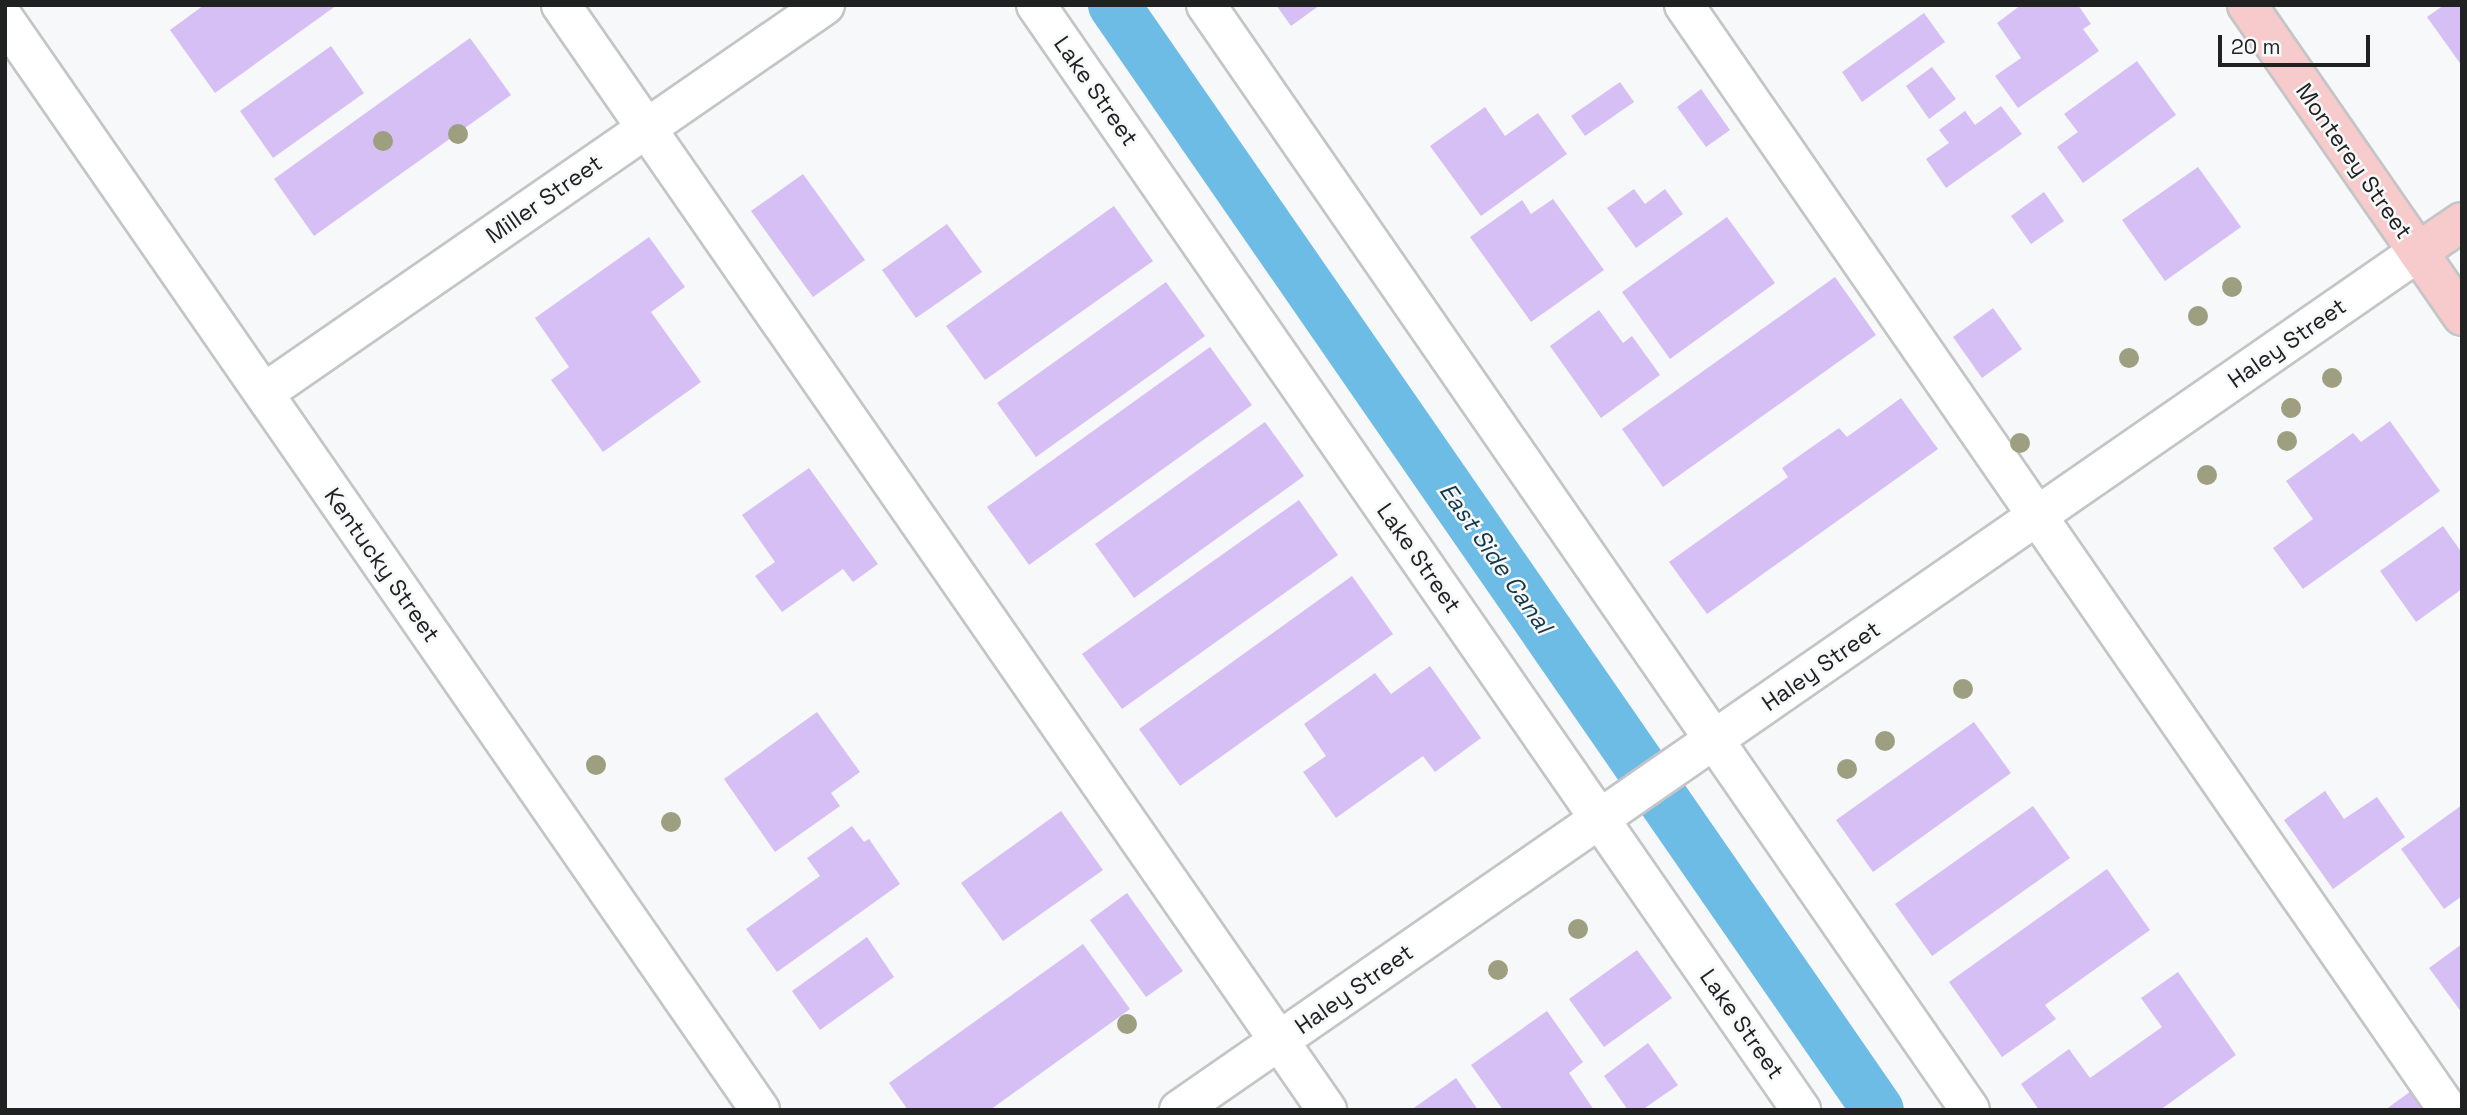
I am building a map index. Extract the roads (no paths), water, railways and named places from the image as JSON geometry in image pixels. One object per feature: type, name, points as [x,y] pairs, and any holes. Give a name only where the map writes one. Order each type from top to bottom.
[{"type":"main road","name":"Monterey Street","points":[[2247,5],[2462,316]]},
{"type":"main road","name":"Haley Street","points":[[2418,252],[2462,222]]},
{"type":"street","points":[[561,5],[1326,1110]]},
{"type":"street","name":"Miller Street","points":[[264,393],[824,5]]},
{"type":"street","name":"Lake Street","points":[[1037,5],[1801,1110]]},
{"type":"street","points":[[1206,5],[1970,1110]]},
{"type":"street","points":[[1684,5],[2448,1110]]},
{"type":"street","name":"Kentucky Street","points":[[5,20],[760,1110]]},
{"type":"street","name":"Haley Street","points":[[1179,1110],[2418,252]]},
{"type":"waterway","name":"East Side Canal","points":[[1114,5],[1878,1110]]}]
